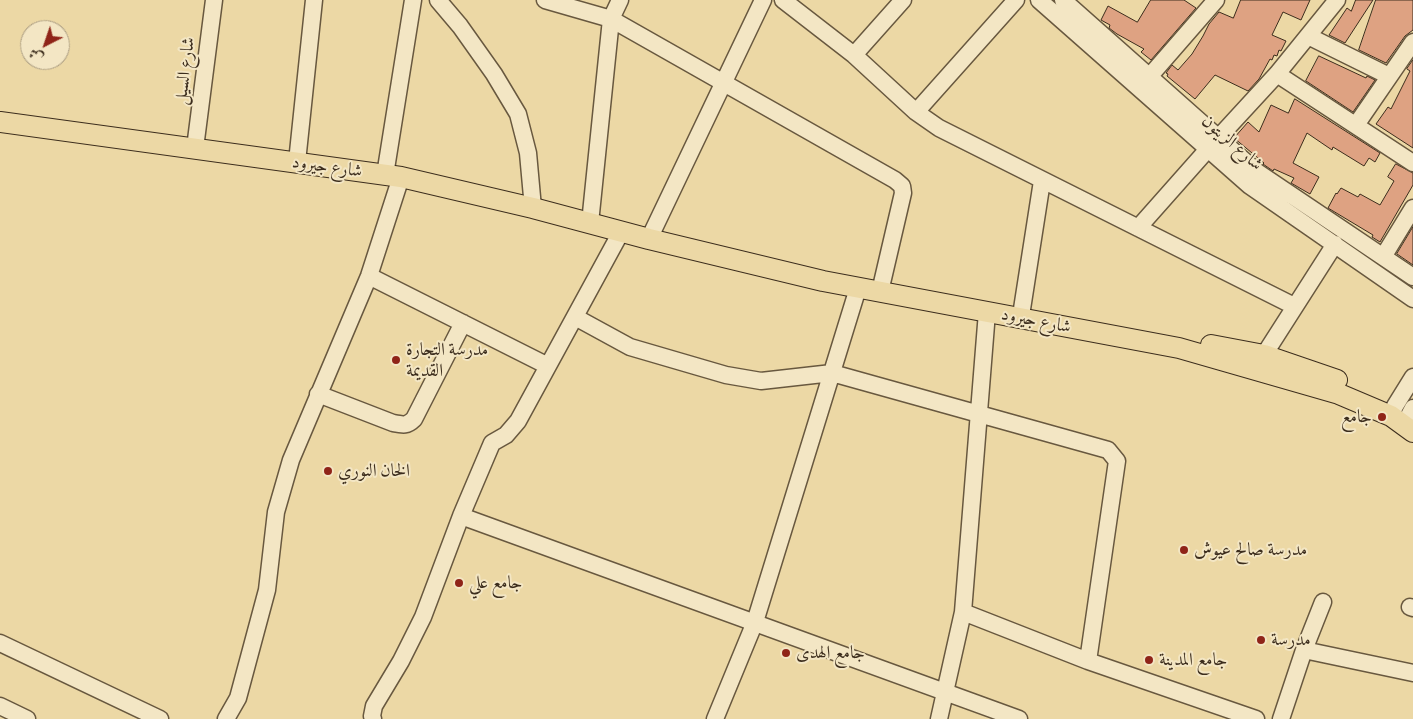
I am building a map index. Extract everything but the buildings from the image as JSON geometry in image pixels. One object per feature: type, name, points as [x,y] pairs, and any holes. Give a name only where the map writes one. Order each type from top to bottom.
[{"type":"main road","name":"شارع جيرود","points":[[0,122],[393,176],[534,208],[621,232],[823,281],[1179,348],[1339,394],[1405,417]]},
{"type":"main road","name":"شارع جيرود","points":[[649,239],[1264,355],[1341,382],[1405,417]]},
{"type":"street","name":"شارع السيل","points":[[196,148],[214,0]]},
{"type":"street","points":[[297,162],[314,0]]},
{"type":"street","points":[[226,719],[238,698],[267,590],[276,512],[291,460],[369,276],[393,176],[413,0]]},
{"type":"street","points":[[438,0],[460,26],[494,74],[518,114],[528,153],[534,208]]},
{"type":"street","points":[[545,0],[611,19],[895,180],[902,186],[903,193],[882,283]]},
{"type":"street","points":[[590,223],[611,19],[620,0]]},
{"type":"street","points":[[649,239],[764,0]]},
{"type":"street","points":[[783,0],[854,55],[916,112],[938,128],[1294,306]]},
{"type":"street","points":[[854,55],[903,0]]},
{"type":"street","points":[[916,112],[1016,0]]},
{"type":"street","name":"شارع الزيتون","points":[[1039,0],[1213,143],[1413,277]]},
{"type":"street","name":"شارع الزيتون","points":[[1064,0],[1149,77],[1213,143],[1250,186],[1413,299]]},
{"type":"street","points":[[1138,228],[1277,74],[1337,0]]},
{"type":"street","points":[[1149,77],[1214,1]]},
{"type":"street","points":[[1308,36],[1390,76]]},
{"type":"street","points":[[1356,125],[1413,42]]},
{"type":"street","points":[[1277,74],[1413,163]]},
{"type":"street","points":[[1022,309],[1042,181]]},
{"type":"street","points":[[1383,257],[1413,208]]},
{"type":"street","points":[[373,719],[374,706],[401,661],[423,617],[461,516],[492,443],[506,435],[518,421],[621,232]]},
{"type":"street","points":[[1264,355],[1335,244]]},
{"type":"street","points":[[369,276],[548,366]]},
{"type":"street","points":[[715,719],[755,622],[858,288]]},
{"type":"street","points":[[939,719],[963,612],[987,312]]},
{"type":"street","points":[[575,317],[630,347],[726,374],[761,381],[832,373],[1108,450],[1118,461],[1088,661]]},
{"type":"street","points":[[318,394],[404,426],[414,419],[463,323]]},
{"type":"street","points":[[1405,417],[1413,377]]},
{"type":"street","points":[[461,516],[1019,719]]},
{"type":"street","points":[[1281,719],[1304,650],[1324,602]]},
{"type":"street","points":[[963,612],[1088,661],[1256,719]]},
{"type":"street","points":[[0,643],[138,714],[160,719]]},
{"type":"street","points":[[1304,650],[1413,674]]},
{"type":"street","points":[[0,706],[27,719]]},
{"type":"place","name":"مدرسة التجارة القديمة","points":[[396,360]]},
{"type":"place","name":"جامع","points":[[1382,417]]},
{"type":"place","name":"الخان النوري","points":[[328,471]]},
{"type":"place","name":"مدرسة صالح عيوش","points":[[1184,550]]},
{"type":"place","name":"جامع علي","points":[[459,583]]},
{"type":"place","name":"مدرسة","points":[[1261,640]]},
{"type":"place","name":"جامع الهدى","points":[[786,653]]},
{"type":"place","name":"جامع المدينة","points":[[1149,660]]}]
